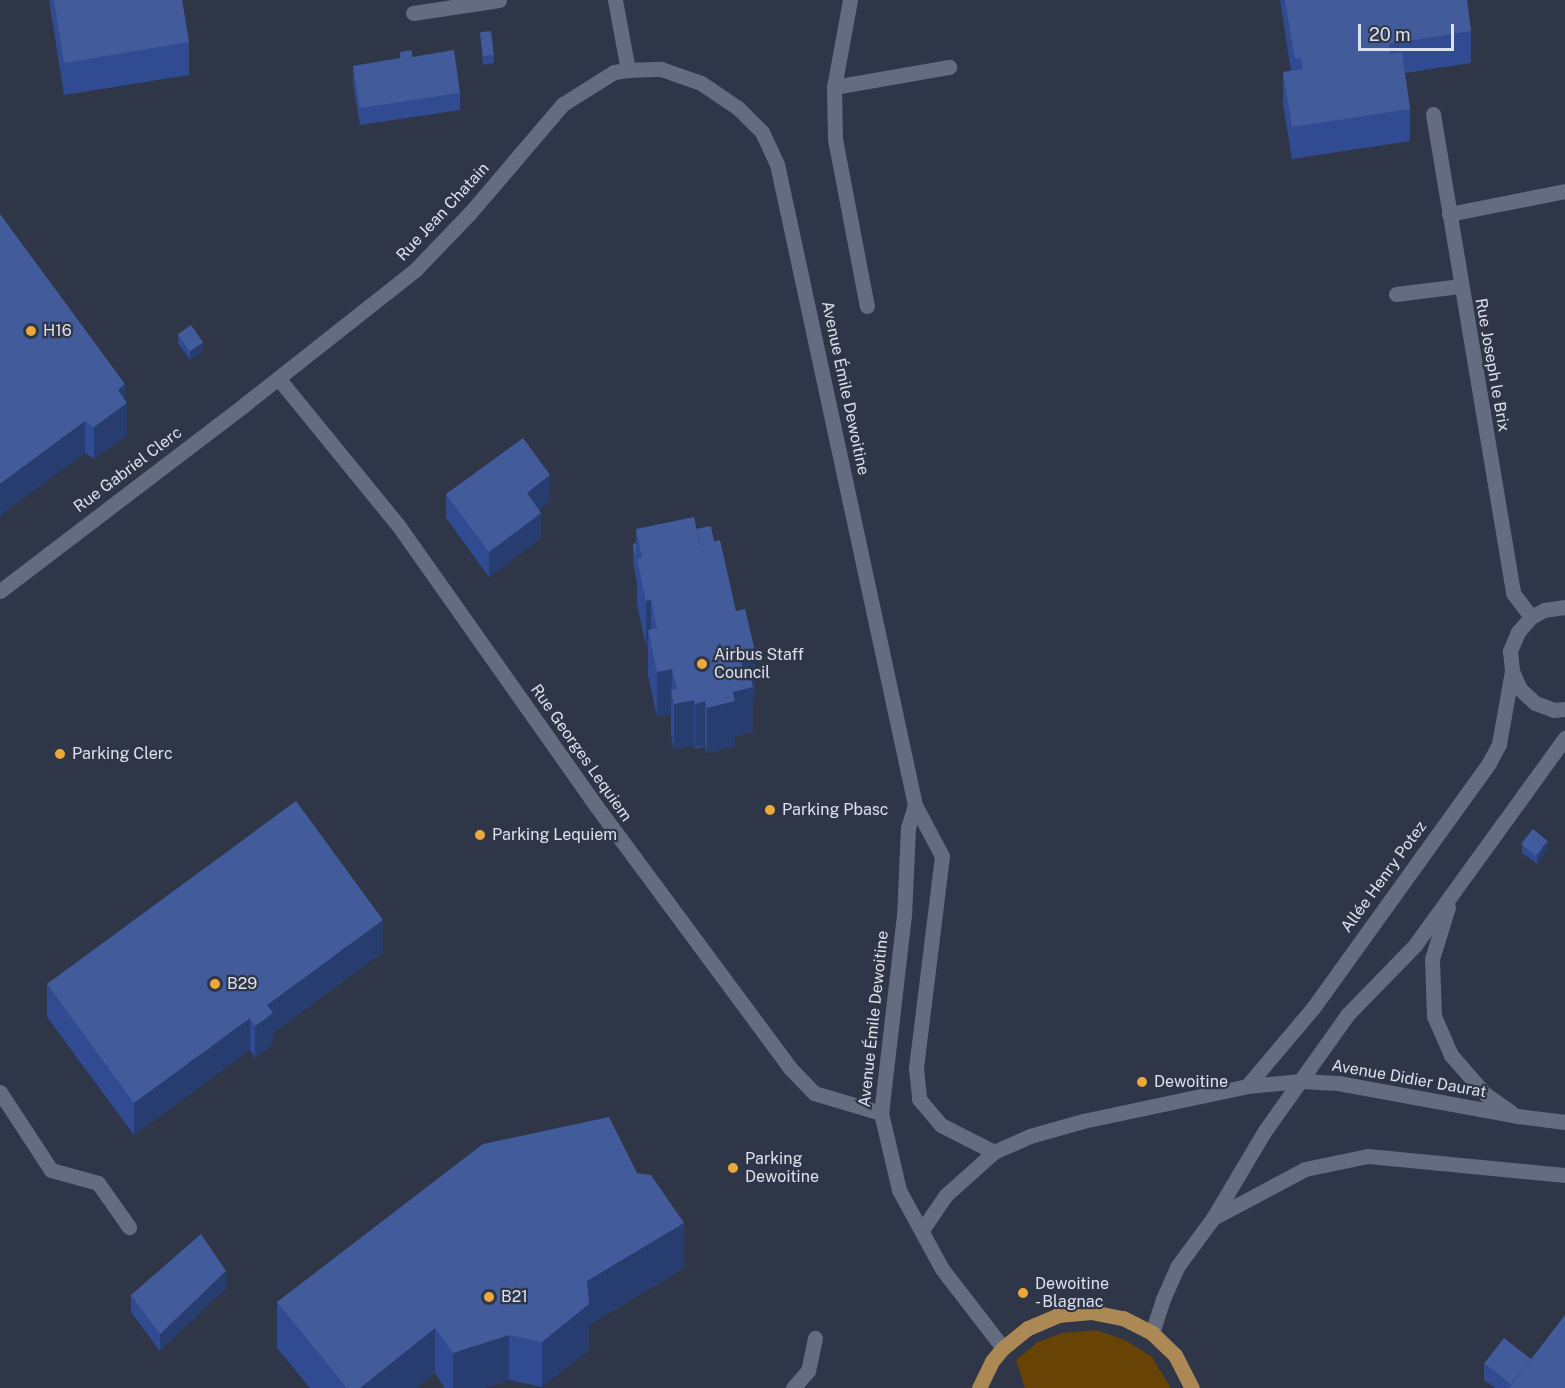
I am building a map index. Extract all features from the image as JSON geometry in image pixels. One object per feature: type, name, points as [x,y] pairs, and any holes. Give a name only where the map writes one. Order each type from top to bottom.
[{"type":"main road","points":[[979,1388],[992,1361],[1003,1348],[1028,1328],[1058,1315],[1091,1312],[1123,1318],[1152,1333],[1175,1355],[1192,1388]]},
{"type":"street","points":[[412,13],[499,0]]},
{"type":"street","points":[[615,0],[628,70]]},
{"type":"street","points":[[850,0],[834,87],[835,139],[867,306]]},
{"type":"street","points":[[834,87],[949,67]]},
{"type":"street","name":"Avenue Émile Dewoitine","points":[[628,70],[661,69],[701,83],[738,108],[762,132],[777,164],[915,805],[942,856],[916,1068],[920,1099],[941,1125],[994,1152]]},
{"type":"street","name":"Rue Jean Chatain","points":[[278,378],[416,269],[469,214],[563,104],[614,72],[628,70]]},
{"type":"street","name":"Rue Joseph le Brix","points":[[1433,114],[1513,593],[1531,617]]},
{"type":"street","points":[[1449,214],[1565,191]]},
{"type":"street","points":[[1396,294],[1460,286]]},
{"type":"street","name":"Rue Gabriel Clerc","points":[[0,591],[278,378]]},
{"type":"street","name":"Rue Georges Lequiem","points":[[278,378],[398,525],[591,800],[790,1068],[814,1093],[881,1113]]},
{"type":"street","points":[[1531,617],[1544,610],[1565,607]]},
{"type":"street","name":"Allée Henry Potez","points":[[1247,1086],[1313,1008],[1489,763],[1499,744],[1512,671],[1510,651],[1518,632],[1531,617]]},
{"type":"street","points":[[1512,671],[1520,689],[1535,703],[1554,710],[1565,709]]},
{"type":"street","points":[[1152,1333],[1162,1299],[1177,1267],[1213,1218],[1247,1158],[1348,1014],[1415,945],[1560,752],[1565,738]]},
{"type":"street","name":"Avenue Émile Dewoitine","points":[[915,805],[908,828],[904,915],[881,1113],[899,1190],[942,1269],[1003,1348]]},
{"type":"street","points":[[1452,893],[1432,958],[1434,1016],[1451,1055],[1467,1075],[1485,1094],[1517,1116]]},
{"type":"street","name":"Avenue Didier Daurat","points":[[922,1230],[946,1195],[994,1152],[1030,1136],[1083,1121],[1247,1086],[1301,1081],[1338,1083],[1517,1116],[1565,1122]]},
{"type":"street","points":[[0,1092],[51,1170],[98,1183],[129,1227]]},
{"type":"street","points":[[1213,1218],[1305,1169],[1368,1156],[1565,1175]]},
{"type":"street","points":[[793,1388],[808,1371],[815,1338]]},
{"type":"shaded area","points":[[1096,1330],[1125,1340],[1152,1357],[1171,1388],[1025,1388],[1016,1360],[1038,1342],[1062,1333]]},
{"type":"building","points":[[54,0],[182,0],[189,42],[64,63]]},
{"type":"building","points":[[1285,0],[1467,0],[1471,31],[1389,44],[1390,54],[1402,52],[1410,109],[1292,127],[1283,72],[1303,69],[1301,58],[1295,59]]},
{"type":"building","points":[[491,31],[494,55],[483,56],[480,32]]},
{"type":"building","points":[[412,50],[412,57],[454,50],[460,93],[360,108],[353,66],[401,58],[400,52]]},
{"type":"building","name":"H16","points":[[0,214],[125,384],[118,390],[127,403],[94,427],[85,421],[0,484]]},
{"type":"building","points":[[191,325],[203,342],[190,351],[178,334]]},
{"type":"building","points":[[523,438],[550,475],[527,493],[541,513],[489,552],[446,494]]},
{"type":"building","name":"Airbus Staff Council","points":[[694,517],[700,545],[720,540],[736,611],[745,609],[755,651],[740,654],[744,674],[750,673],[753,687],[733,692],[735,701],[707,708],[705,701],[695,704],[694,700],[674,704],[671,690],[677,689],[672,669],[657,672],[648,630],[657,628],[651,600],[646,601],[637,559],[642,558],[636,529]]},
{"type":"building","points":[[711,526],[714,542],[700,544],[697,529]]},
{"type":"building","name":"B29","points":[[296,801],[383,920],[267,1005],[273,1013],[255,1026],[250,1018],[134,1103],[47,984]]},
{"type":"building","points":[[1533,829],[1548,841],[1536,856],[1521,844]]},
{"type":"building","name":"B21","points":[[609,1117],[637,1173],[651,1175],[684,1223],[587,1281],[589,1304],[542,1342],[509,1335],[453,1353],[435,1328],[360,1388],[347,1388],[277,1302],[483,1144]]},
{"type":"building","points":[[201,1234],[226,1271],[160,1334],[131,1295]]},
{"type":"building","points":[[1565,1315],[1565,1388],[1509,1388]]},
{"type":"building","points":[[1504,1338],[1531,1359],[1511,1384],[1484,1363]]},
{"type":"place","name":"H16","points":[[31,331]]},
{"type":"place","name":"Airbus Staff Council","points":[[702,664]]},
{"type":"place","name":"Parking Clerc","points":[[60,754]]},
{"type":"place","name":"Parking Pbasc","points":[[770,810]]},
{"type":"place","name":"Parking Lequiem","points":[[480,835]]},
{"type":"place","name":"B29","points":[[215,984]]},
{"type":"place","name":"Dewoitine","points":[[1142,1082]]},
{"type":"place","name":"Parking Dewoitine","points":[[733,1168]]},
{"type":"place","name":"Dewoitine - Blagnac","points":[[1023,1293]]},
{"type":"place","name":"B21","points":[[489,1297]]}]
